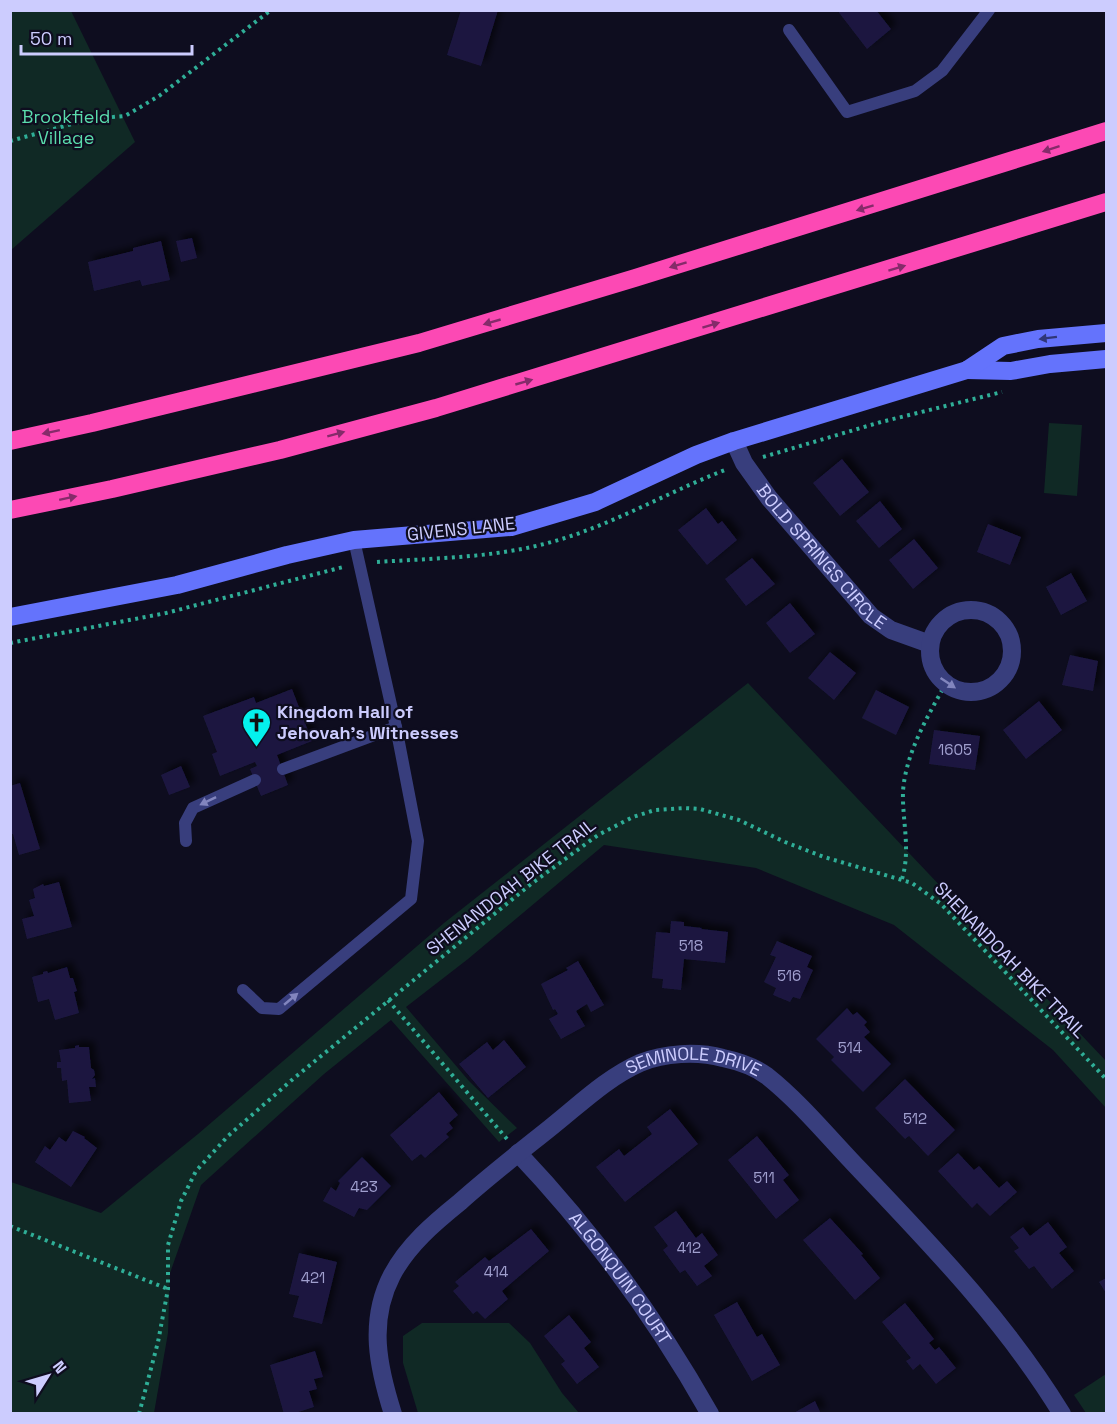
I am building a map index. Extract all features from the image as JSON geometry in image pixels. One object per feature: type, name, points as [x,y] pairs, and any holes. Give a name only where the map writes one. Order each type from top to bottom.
[{"type":"highway","points":[[10,441],[430,340],[625,282],[1107,131]]},
{"type":"highway","points":[[10,510],[280,450],[436,408],[1107,202]]},
{"type":"street","name":"GIVENS LANE","points":[[10,617],[168,587],[287,555],[354,540],[511,527],[595,502],[696,455],[734,441],[967,370],[1003,346],[1038,339],[1107,333]]},
{"type":"street","name":"GIVENS LANE","points":[[967,370],[1011,371],[1107,358]]},
{"type":"street","name":"BOLD SPRINGS CIRCLE","points":[[734,441],[744,463],[769,498],[871,616],[891,630],[930,644]]},
{"type":"street","points":[[961,610],[977,610],[993,615],[1004,626],[1011,641],[1012,657],[1007,672],[996,684],[981,691],[965,692],[946,682],[938,675],[931,660],[930,644],[936,629],[947,617],[961,610]]},
{"type":"street","name":"SEMINOLE DRIVE","points":[[393,1413],[376,1340],[382,1301],[392,1275],[407,1252],[431,1226],[614,1077],[643,1062],[670,1056],[697,1054],[724,1058],[750,1067],[765,1075],[795,1102],[949,1263],[1017,1346],[1062,1413]]},
{"type":"street","name":"ALGONQUIN COURT","points":[[518,1153],[553,1191],[617,1271],[657,1327],[710,1413]]},
{"type":"lane","points":[[789,30],[847,112],[915,91],[942,71],[989,10]]},
{"type":"lane","points":[[243,990],[262,1008],[279,1009],[411,899],[418,841],[396,728],[354,540]]},
{"type":"lane","points":[[283,769],[396,728]]},
{"type":"lane","points":[[186,841],[185,823],[193,808],[255,780]]},
{"type":"path","points":[[10,141],[90,119],[125,116],[159,96],[271,10]]},
{"type":"path","points":[[10,643],[166,613],[258,589]]},
{"type":"path","points":[[902,879],[907,848],[903,807],[906,772],[924,723],[946,682]]},
{"type":"path","name":"SHENANDOAH BIKE TRAIL","points":[[139,1413],[158,1342],[168,1289],[168,1245],[181,1201],[196,1171],[214,1149],[246,1119],[388,1000],[575,850],[617,824],[655,810],[684,808],[721,814],[809,852],[902,879],[921,888],[941,904],[1107,1080]]},
{"type":"path","points":[[388,1000],[518,1153]]},
{"type":"path","points":[[10,1226],[168,1289]]},
{"type":"green space","name":"Brookfield Village","points":[[11,10],[71,11],[135,142],[11,250]]},
{"type":"green space","points":[[1049,423],[1082,425],[1077,496],[1044,493]]},
{"type":"green space","points":[[748,683],[1106,1061],[1106,1108],[1053,1050],[894,925],[756,868],[604,845],[468,959],[406,1007],[469,1081],[517,1128],[499,1142],[391,1020],[324,1074],[201,1185],[170,1273],[168,1333],[154,1413],[11,1413],[11,1182],[101,1213],[198,1134],[444,923]]},
{"type":"green space","points":[[422,1323],[509,1323],[530,1343],[562,1393],[579,1413],[418,1413],[403,1363],[403,1336]]},
{"type":"green space","points":[[1106,1374],[1106,1413],[1086,1413],[1074,1395]]},
{"type":"building","points":[[461,10],[498,10],[481,66],[447,55]]},
{"type":"building","points":[[837,10],[876,10],[891,29],[867,49]]},
{"type":"building","points":[[192,238],[197,258],[181,262],[176,241]]},
{"type":"building","points":[[161,241],[170,280],[142,286],[140,280],[94,291],[88,262],[133,251],[133,248]]},
{"type":"building","points":[[842,459],[869,492],[840,516],[813,483]]},
{"type":"building","points":[[880,501],[902,529],[879,548],[856,521]]},
{"type":"building","points":[[706,508],[718,524],[722,521],[737,540],[707,565],[678,530]]},
{"type":"building","points":[[988,524],[1021,537],[1010,565],[977,552]]},
{"type":"building","points":[[914,539],[938,568],[913,589],[889,560]]},
{"type":"building","points":[[752,558],[775,584],[746,606],[725,579]]},
{"type":"building","points":[[1071,573],[1087,601],[1061,615],[1046,587]]},
{"type":"building","points":[[790,603],[815,634],[790,653],[766,623]]},
{"type":"building","points":[[830,652],[856,673],[834,700],[808,678]]},
{"type":"building","points":[[1070,655],[1098,661],[1093,691],[1062,685]]},
{"type":"building","name":"Kingdom Hall of Jehovah's Witnesses","points":[[292,689],[312,741],[277,755],[288,785],[261,796],[250,769],[257,766],[255,762],[220,776],[212,754],[217,752],[203,716],[254,697],[256,703]]},
{"type":"building","points":[[876,690],[909,707],[896,735],[862,718]]},
{"type":"building","points":[[1039,701],[1062,730],[1026,759],[1003,730]]},
{"type":"building","points":[[934,730],[980,736],[975,770],[929,764]]},
{"type":"building","points":[[181,766],[190,787],[169,795],[161,775]]},
{"type":"building","points":[[20,783],[40,849],[19,855],[13,834],[10,834],[10,786]]},
{"type":"building","points":[[59,882],[72,927],[27,939],[22,919],[34,916],[29,900],[35,898],[33,889],[43,884],[44,886]]},
{"type":"building","points":[[671,921],[684,922],[684,926],[728,932],[725,963],[684,959],[681,990],[662,988],[663,979],[652,978],[656,932],[670,933]]},
{"type":"building","points":[[777,941],[812,956],[807,967],[813,970],[800,999],[793,997],[790,1002],[773,995],[776,988],[764,982],[776,957],[770,955]]},
{"type":"building","points":[[578,961],[604,1005],[591,1012],[587,1004],[576,1011],[585,1026],[561,1039],[549,1019],[558,1014],[555,1009],[553,1010],[541,984],[568,970],[566,968]]},
{"type":"building","points":[[67,967],[77,991],[74,992],[79,1013],[55,1020],[49,999],[38,1002],[32,977]]},
{"type":"building","points":[[847,1008],[853,1015],[857,1012],[867,1022],[864,1025],[870,1032],[864,1037],[891,1064],[863,1092],[831,1060],[834,1057],[816,1039]]},
{"type":"building","points":[[504,1040],[526,1067],[488,1098],[459,1064],[487,1042],[493,1050]]},
{"type":"building","points":[[79,1045],[79,1047],[89,1047],[91,1068],[95,1075],[92,1079],[95,1078],[96,1087],[89,1087],[91,1101],[69,1103],[67,1080],[62,1081],[61,1068],[57,1068],[57,1062],[61,1062],[59,1050],[75,1048]]},
{"type":"building","points":[[905,1079],[955,1130],[928,1156],[909,1136],[905,1139],[875,1108]]},
{"type":"building","points":[[439,1092],[458,1115],[449,1123],[453,1128],[446,1134],[449,1137],[425,1158],[421,1154],[412,1161],[390,1135]]},
{"type":"building","points":[[670,1109],[698,1144],[625,1202],[596,1167],[619,1149],[624,1156],[652,1134],[647,1127]]},
{"type":"building","points":[[73,1131],[85,1137],[97,1148],[71,1187],[35,1162],[45,1146],[50,1150],[59,1137],[66,1142]]},
{"type":"building","points":[[757,1136],[789,1175],[783,1180],[799,1200],[776,1219],[728,1160]]},
{"type":"building","points":[[958,1153],[974,1170],[979,1166],[999,1188],[1007,1181],[1017,1192],[990,1216],[977,1203],[972,1208],[938,1171]]},
{"type":"building","points":[[362,1157],[391,1186],[367,1210],[359,1208],[354,1217],[323,1201],[331,1187],[336,1191],[340,1183],[338,1181]]},
{"type":"building","points":[[676,1211],[696,1238],[702,1233],[718,1255],[704,1266],[712,1276],[697,1286],[685,1270],[680,1273],[663,1250],[668,1246],[654,1227]]},
{"type":"building","points":[[830,1218],[863,1254],[861,1255],[880,1278],[855,1300],[803,1240]]},
{"type":"building","points":[[1048,1222],[1067,1247],[1059,1253],[1074,1271],[1052,1289],[1034,1266],[1029,1269],[1014,1251],[1019,1248],[1010,1237],[1023,1227],[1030,1236]]},
{"type":"building","points":[[531,1229],[549,1251],[502,1291],[508,1299],[485,1319],[477,1311],[473,1314],[453,1291],[459,1286],[455,1282],[485,1257],[489,1261]]},
{"type":"building","points":[[299,1253],[337,1262],[322,1324],[293,1317],[299,1296],[289,1294]]},
{"type":"building","points":[[1106,1278],[1106,1293],[1099,1282]]},
{"type":"building","points":[[737,1302],[757,1337],[762,1334],[780,1365],[752,1381],[714,1315]]},
{"type":"building","points":[[905,1303],[934,1339],[929,1343],[935,1350],[939,1347],[956,1368],[936,1384],[920,1364],[913,1370],[906,1361],[911,1358],[882,1322]]},
{"type":"building","points":[[569,1315],[591,1342],[584,1348],[599,1367],[577,1384],[561,1364],[565,1361],[544,1336]]},
{"type":"building","points":[[315,1351],[323,1377],[314,1379],[317,1389],[309,1391],[314,1407],[292,1414],[284,1414],[270,1365]]},
{"type":"building","points":[[815,1401],[821,1414],[792,1414]]},
{"type":"place","name":"Kingdom Hall of Jehovah's Witnesses","points":[[256,748]]}]
